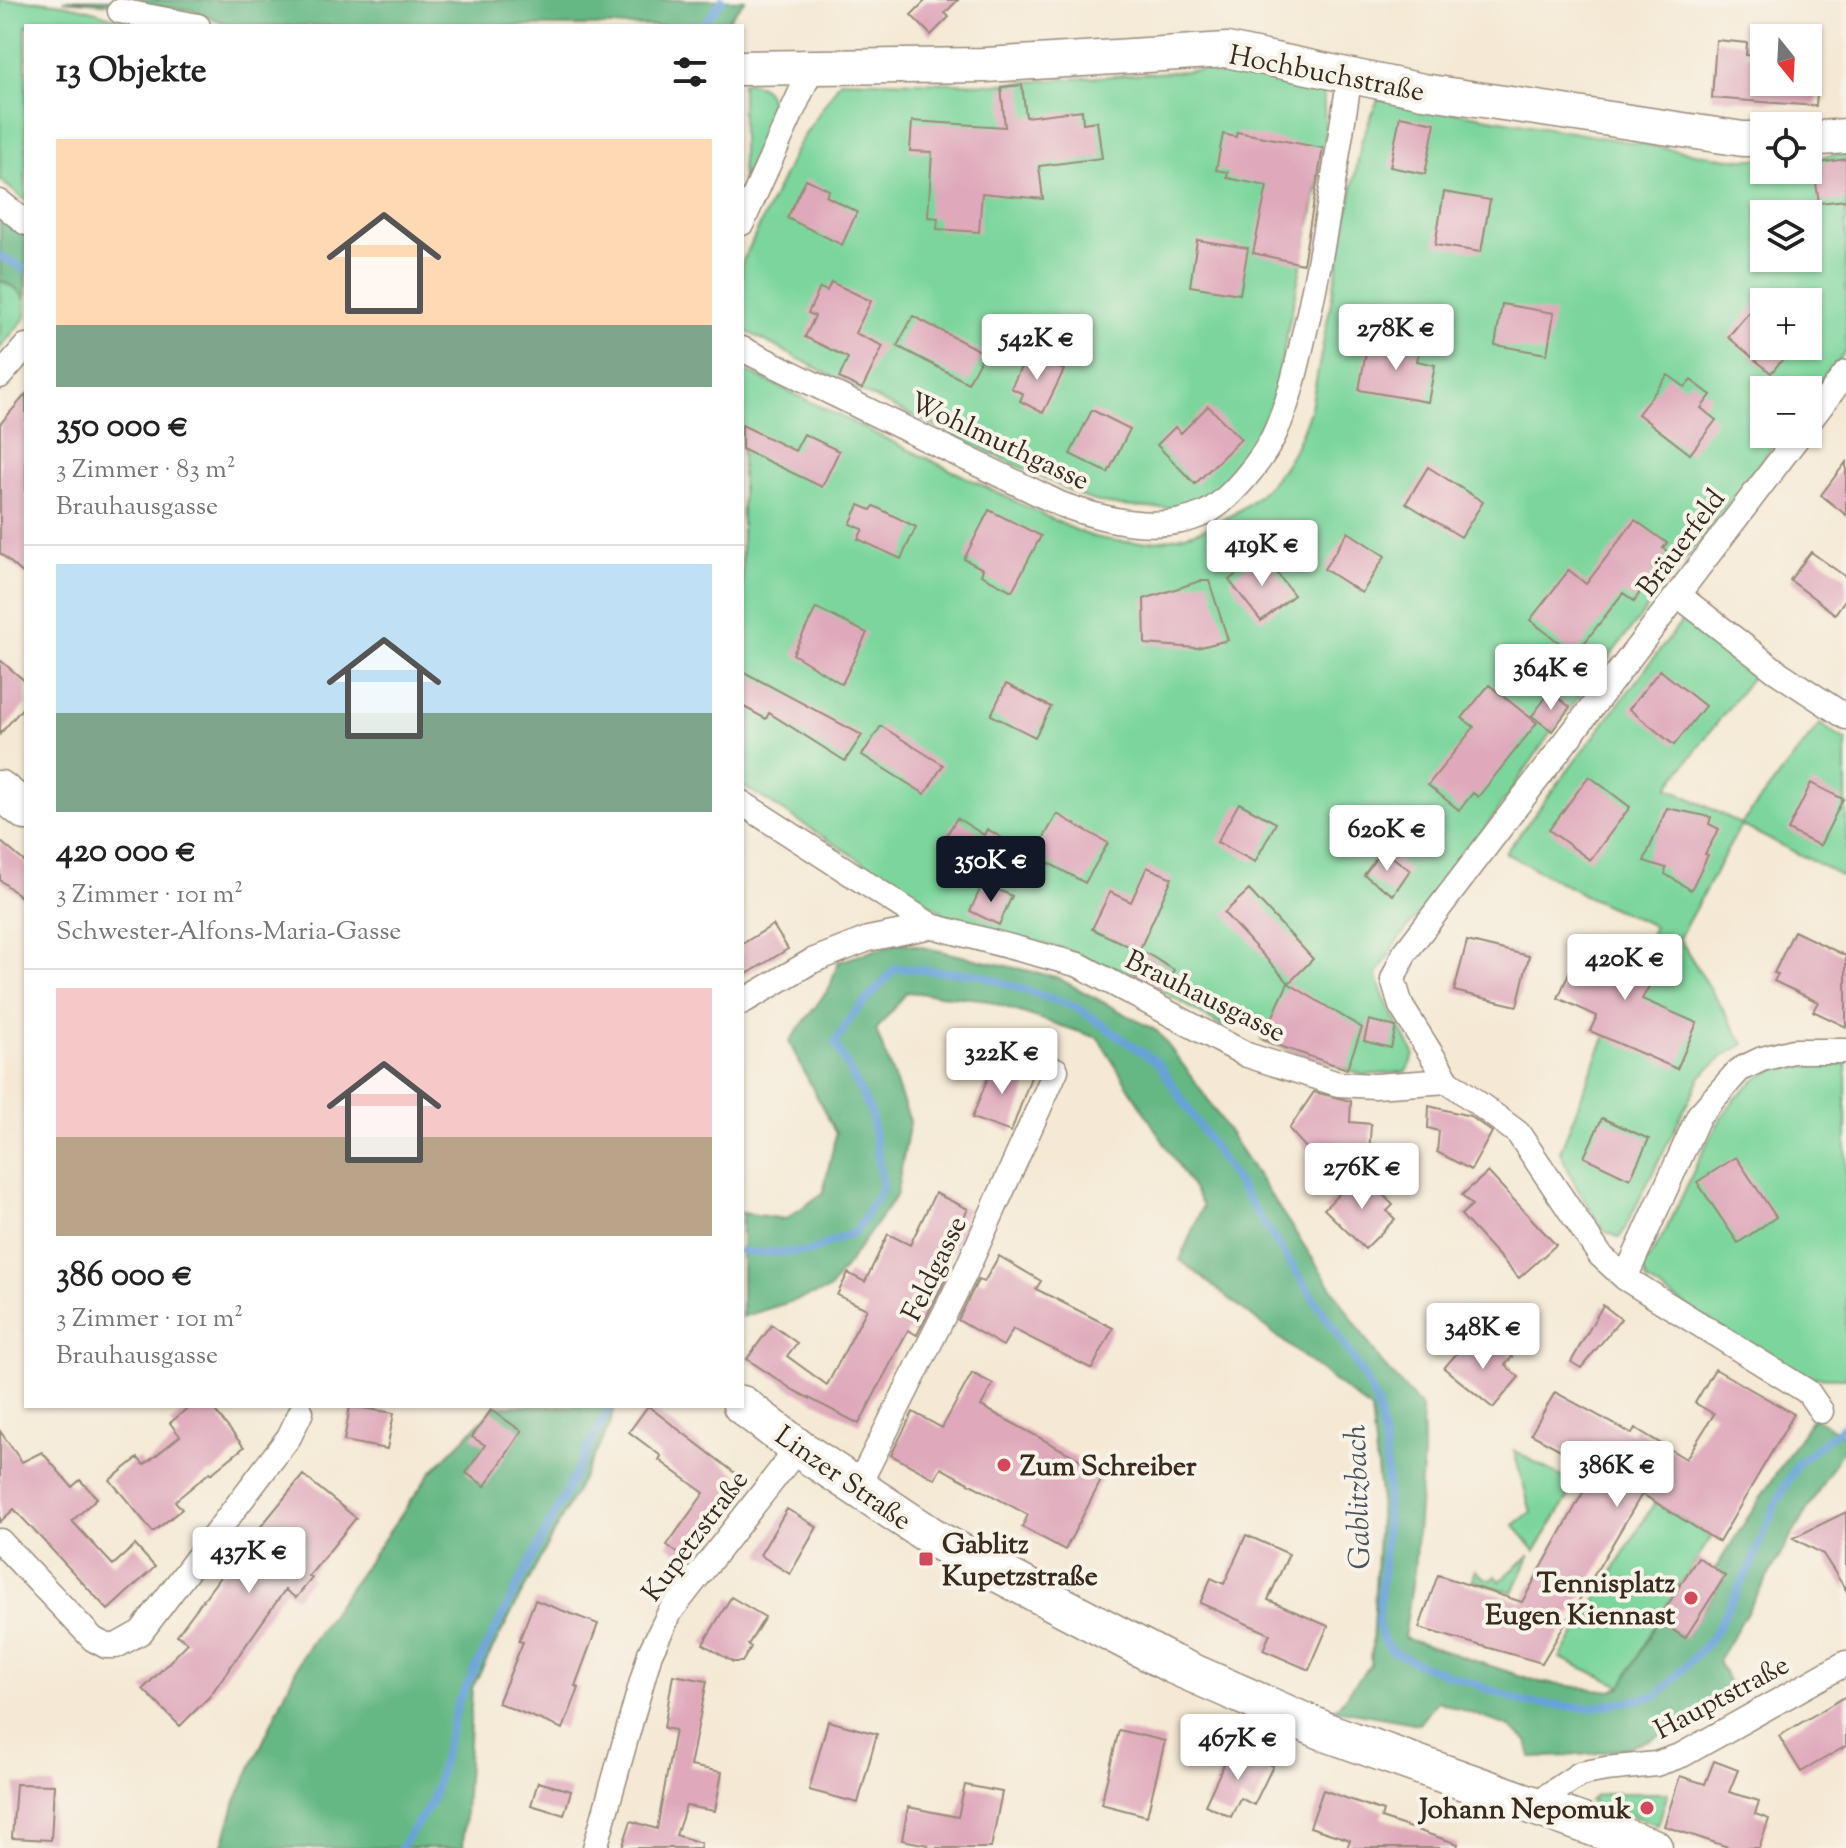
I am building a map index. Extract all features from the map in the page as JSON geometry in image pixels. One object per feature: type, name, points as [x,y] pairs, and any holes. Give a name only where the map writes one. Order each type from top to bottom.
[{"type":"main road","points":[[0,790],[24,809]]},
{"type":"main road","name":"Linzer Straße","points":[[744,1407],[798,1448],[940,1542],[1172,1664],[1329,1733],[1653,1848]]},
{"type":"street","points":[[120,11],[188,24]]},
{"type":"street","name":"Hochbuchstraße","points":[[744,68],[986,65],[1227,50],[1423,91],[1750,139]]},
{"type":"street","points":[[744,219],[813,65]]},
{"type":"street","name":"Wohlmuthgasse","points":[[744,351],[1060,504],[1093,516],[1153,524],[1203,514],[1237,488],[1274,436],[1292,388],[1321,259],[1350,75]]},
{"type":"street","points":[[1822,138],[1846,136]]},
{"type":"street","points":[[0,202],[24,221]]},
{"type":"street","points":[[0,376],[24,348]]},
{"type":"street","points":[[1822,405],[1846,373]]},
{"type":"street","name":"Bräuerfeld","points":[[1448,1081],[1401,1006],[1393,979],[1404,954],[1789,448]]},
{"type":"street","points":[[1678,595],[1776,671],[1846,717]]},
{"type":"street","points":[[744,804],[932,926]]},
{"type":"street","points":[[868,939],[888,897]]},
{"type":"street","name":"Brauhausgasse","points":[[744,1001],[812,961],[868,939],[932,926],[1079,965],[1247,1055],[1338,1084],[1375,1086],[1448,1081]]},
{"type":"street","points":[[1625,1278],[1699,1115],[1739,1070],[1762,1059],[1793,1051],[1846,1051]]},
{"type":"street","name":"Feldgasse","points":[[857,1488],[965,1273],[1056,1070]]},
{"type":"street","points":[[1448,1081],[1518,1133],[1600,1255],[1625,1278],[1808,1392],[1821,1411]]},
{"type":"street","points":[[0,1541],[93,1639],[106,1646],[125,1643],[141,1632],[191,1568],[289,1437],[301,1412]]},
{"type":"street","name":"Kupetzstraße","points":[[595,1848],[650,1653],[670,1612],[798,1448]]},
{"type":"street","name":"Hauptstraße","points":[[1532,1806],[1580,1774],[1656,1764],[1682,1755],[1846,1663]]},
{"type":"green space","points":[[0,0],[68,5],[129,24],[24,24],[24,199],[0,180]]},
{"type":"green space","points":[[63,0],[745,0],[725,24],[227,24],[191,10]]},
{"type":"green space","points":[[1230,68],[1323,87],[1326,148],[1273,400],[1261,428],[1236,469],[1201,499],[1177,507],[1160,508],[1115,505],[1085,498],[864,393],[744,330],[744,259],[798,145],[841,80],[993,84]]},
{"type":"green space","points":[[744,83],[759,85],[768,94],[771,107],[755,156],[744,177]]},
{"type":"green space","points":[[1378,99],[1729,159],[1750,159],[1750,184],[1822,184],[1822,157],[1846,153],[1846,351],[1822,382],[1822,376],[1750,376],[1750,448],[1771,448],[1552,731],[1474,844],[1395,944],[1377,975],[1388,1006],[1414,1054],[1405,1072],[1364,1075],[1261,1040],[1264,1035],[1260,1033],[1261,1017],[1238,1007],[1227,1029],[1162,991],[1068,950],[963,925],[744,786],[744,370],[1061,523],[1094,537],[1122,541],[1178,537],[1230,516],[1253,500],[1273,480],[1302,433],[1311,407],[1362,139]]},
{"type":"green space","points":[[0,215],[24,234],[24,298],[17,289],[0,280]]},
{"type":"green space","points":[[0,280],[17,289],[24,298],[24,319],[0,348]]},
{"type":"green space","points":[[1683,620],[1755,673],[1668,787],[1741,824],[1820,724],[1846,741],[1846,878],[1741,825],[1679,938],[1744,1044],[1701,1076],[1620,1238],[1604,1231],[1577,1188],[1560,1152],[1596,1059],[1654,926],[1588,897],[1505,853]]},
{"type":"green space","points":[[900,942],[1056,977],[1157,1031],[1193,1078],[1381,1362],[1422,1408],[1423,1455],[1414,1571],[1404,1638],[1543,1683],[1612,1691],[1622,1686],[1658,1620],[1685,1637],[1725,1577],[1715,1569],[1808,1424],[1814,1418],[1846,1436],[1846,1444],[1718,1661],[1734,1693],[1677,1727],[1641,1743],[1572,1756],[1531,1758],[1527,1741],[1510,1727],[1437,1701],[1419,1724],[1335,1709],[1371,1664],[1380,1496],[1371,1410],[1180,1260],[1203,1205],[1098,1038],[981,999],[907,992],[876,1030],[910,1121],[896,1196],[829,1290],[744,1316],[744,1213],[786,1219],[823,1193],[836,1134],[789,1042],[830,987],[838,962]]},
{"type":"green space","points":[[1846,1064],[1846,1378],[1799,1377],[1647,1281],[1643,1266],[1659,1243],[1714,1130],[1750,1084],[1779,1068]]},
{"type":"green space","points":[[494,1408],[614,1408],[610,1426],[472,1688],[463,1848],[222,1848],[236,1801],[303,1654],[432,1471]]},
{"type":"green space","points":[[1514,1451],[1574,1484],[1535,1551],[1514,1525],[1531,1512]]},
{"type":"green space","points":[[1655,1502],[1711,1537],[1658,1620],[1622,1686],[1560,1658]]},
{"type":"green space","points":[[1530,1555],[1513,1592],[1473,1581],[1475,1570],[1485,1578],[1492,1580],[1496,1576],[1500,1581]]},
{"type":"green space","points":[[1607,1793],[1668,1793],[1658,1825],[1589,1801]]},
{"type":"building","points":[[926,0],[958,0],[945,13],[949,17],[931,35],[911,15]]},
{"type":"building","points":[[1716,40],[1747,43],[1750,96],[1817,96],[1816,106],[1712,98]]},
{"type":"building","points":[[1022,85],[1026,117],[1082,110],[1083,123],[1097,121],[1102,158],[1039,166],[1043,199],[982,193],[979,232],[937,229],[938,218],[928,217],[932,152],[910,151],[912,121],[1005,127],[1001,87]]},
{"type":"building","points":[[1400,116],[1435,123],[1425,174],[1390,167]]},
{"type":"building","points":[[1237,132],[1323,148],[1303,264],[1253,253],[1267,186],[1227,178],[1228,172],[1216,170],[1223,134],[1236,137]]},
{"type":"building","points":[[1846,159],[1846,200],[1822,203],[1819,200],[1816,184],[1822,184],[1822,163]]},
{"type":"building","points":[[806,179],[829,190],[826,196],[857,212],[842,245],[787,218]]},
{"type":"building","points":[[1444,192],[1490,200],[1481,252],[1435,245]]},
{"type":"building","points":[[1197,240],[1248,248],[1240,294],[1190,286]]},
{"type":"building","points":[[831,282],[871,301],[855,333],[883,346],[862,389],[839,378],[848,358],[805,337],[815,316],[808,313],[820,288],[827,291]]},
{"type":"building","points":[[1502,304],[1554,313],[1547,354],[1495,345]]},
{"type":"building","points":[[1750,311],[1750,355],[1728,337]]},
{"type":"building","points":[[913,316],[984,353],[968,383],[897,346]]},
{"type":"building","points":[[1368,341],[1419,350],[1417,361],[1435,365],[1428,402],[1359,390]]},
{"type":"building","points":[[1028,352],[1064,370],[1043,413],[1020,401],[1023,394],[1011,388]]},
{"type":"building","points":[[1755,360],[1782,360],[1771,373]]},
{"type":"building","points":[[1668,375],[1685,387],[1691,380],[1711,395],[1701,408],[1716,420],[1690,454],[1638,414]]},
{"type":"building","points":[[24,396],[24,574],[0,553],[0,424]]},
{"type":"building","points":[[1208,406],[1241,439],[1195,484],[1157,445],[1175,427],[1181,433]]},
{"type":"building","points":[[1092,410],[1130,429],[1108,473],[1070,454]]},
{"type":"building","points":[[744,426],[795,451],[804,434],[839,451],[822,487],[744,450]]},
{"type":"building","points":[[1846,462],[1846,515],[1821,495]]},
{"type":"building","points":[[1428,467],[1483,502],[1461,537],[1406,503]]},
{"type":"building","points":[[859,505],[871,510],[874,506],[916,527],[901,559],[858,539],[863,529],[850,524]]},
{"type":"building","points":[[989,510],[1041,536],[1012,591],[981,575],[983,569],[964,559]]},
{"type":"building","points":[[1635,520],[1667,543],[1663,548],[1668,552],[1634,601],[1623,593],[1575,655],[1530,620],[1569,570],[1586,584]]},
{"type":"building","points":[[1348,532],[1385,556],[1362,593],[1324,569]]},
{"type":"building","points":[[1811,552],[1846,577],[1846,598],[1835,614],[1790,580]]},
{"type":"building","points":[[1262,554],[1294,595],[1261,621],[1229,580]]},
{"type":"building","points":[[1200,581],[1209,581],[1228,640],[1197,648],[1145,644],[1144,599]]},
{"type":"building","points":[[816,608],[867,633],[842,684],[793,654]]},
{"type":"building","points":[[0,660],[24,680],[24,706],[0,734]]},
{"type":"building","points":[[1660,670],[1705,706],[1674,745],[1629,709]]},
{"type":"building","points":[[744,672],[862,735],[845,761],[769,713],[766,719],[744,707]]},
{"type":"building","points":[[1006,684],[1051,707],[1035,737],[991,715]]},
{"type":"building","points":[[1489,685],[1537,723],[1478,797],[1473,793],[1459,810],[1428,785],[1474,727],[1462,718]]},
{"type":"building","points":[[1550,692],[1570,707],[1552,731],[1532,716]]},
{"type":"building","points":[[881,726],[943,765],[925,794],[862,755]]},
{"type":"building","points":[[1589,776],[1630,807],[1590,860],[1549,830]]},
{"type":"building","points":[[1811,783],[1843,799],[1820,846],[1788,830]]},
{"type":"building","points":[[1239,803],[1276,823],[1255,862],[1217,842]]},
{"type":"building","points":[[1667,808],[1711,817],[1709,824],[1719,829],[1691,890],[1665,874],[1666,868],[1644,861]]},
{"type":"building","points":[[1057,814],[1108,843],[1085,883],[1034,855]]},
{"type":"building","points":[[957,818],[984,835],[987,829],[1007,841],[983,880],[944,857],[951,846],[943,841]]},
{"type":"building","points":[[0,841],[24,861],[24,899],[0,880]]},
{"type":"building","points":[[1382,850],[1410,870],[1393,895],[1364,875]]},
{"type":"building","points":[[1147,867],[1172,878],[1139,951],[1092,929],[1110,892],[1131,902]]},
{"type":"building","points":[[983,883],[1012,896],[999,925],[970,911]]},
{"type":"building","points":[[1249,890],[1313,959],[1289,983],[1224,913]]},
{"type":"building","points":[[773,925],[788,949],[744,976],[744,943]]},
{"type":"building","points":[[1794,931],[1846,956],[1846,1027],[1813,1011],[1818,1002],[1774,981],[1778,974],[1774,973]]},
{"type":"building","points":[[1586,934],[1660,967],[1642,999],[1697,1023],[1677,1069],[1590,1031],[1597,1016],[1558,998]]},
{"type":"building","points":[[1467,941],[1529,956],[1517,1006],[1454,991]]},
{"type":"building","points":[[1146,953],[1174,970],[1162,991],[1133,976]]},
{"type":"building","points":[[1288,983],[1362,1028],[1347,1069],[1262,1040]]},
{"type":"building","points":[[1369,1020],[1396,1027],[1391,1048],[1364,1041]]},
{"type":"building","points":[[995,1060],[1032,1074],[1011,1132],[972,1118]]},
{"type":"building","points":[[1314,1092],[1351,1101],[1350,1122],[1371,1124],[1368,1170],[1324,1168],[1289,1129]]},
{"type":"building","points":[[1429,1106],[1470,1116],[1492,1132],[1471,1170],[1437,1152],[1439,1131],[1428,1128]]},
{"type":"building","points":[[1602,1118],[1649,1139],[1630,1179],[1584,1157]]},
{"type":"building","points":[[1736,1157],[1776,1217],[1738,1243],[1697,1182]]},
{"type":"building","points":[[1361,1172],[1393,1205],[1387,1211],[1395,1219],[1365,1249],[1324,1209]]},
{"type":"building","points":[[1488,1172],[1556,1245],[1519,1278],[1461,1215],[1472,1205],[1462,1195]]},
{"type":"building","points":[[935,1193],[968,1209],[962,1221],[966,1222],[946,1263],[952,1266],[917,1335],[908,1330],[859,1424],[793,1390],[747,1359],[772,1325],[797,1343],[787,1356],[827,1385],[867,1309],[837,1295],[848,1273],[865,1282],[888,1234],[910,1245]]},
{"type":"building","points":[[999,1256],[1041,1281],[1036,1289],[1113,1328],[1092,1369],[1013,1329],[1003,1346],[958,1320],[978,1280],[984,1282]]},
{"type":"building","points":[[1603,1305],[1621,1319],[1581,1368],[1571,1362]]},
{"type":"building","points":[[1469,1339],[1482,1351],[1492,1340],[1512,1357],[1505,1365],[1519,1377],[1493,1408],[1444,1368]]},
{"type":"building","points":[[1715,1369],[1794,1414],[1719,1542],[1642,1494],[1542,1663],[1419,1628],[1438,1575],[1522,1602],[1596,1469],[1531,1434],[1555,1392],[1632,1434],[1635,1428],[1686,1459],[1714,1414],[1695,1403]]},
{"type":"building","points":[[972,1373],[993,1384],[981,1406],[1105,1473],[1065,1550],[1022,1527],[1028,1515],[941,1468],[935,1479],[891,1455],[913,1412],[942,1428]]},
{"type":"building","points":[[188,1408],[213,1408],[244,1447],[175,1501],[182,1509],[153,1532],[110,1480],[138,1458],[144,1465],[180,1436],[170,1423]]},
{"type":"building","points":[[350,1408],[394,1413],[387,1449],[344,1441]]},
{"type":"building","points":[[647,1408],[651,1408],[744,1480],[686,1559],[667,1545],[704,1493],[659,1460],[661,1456],[629,1432]]},
{"type":"building","points":[[491,1410],[522,1431],[485,1486],[466,1473],[485,1445],[472,1437]]},
{"type":"building","points":[[0,1431],[22,1462],[42,1452],[72,1487],[80,1480],[97,1498],[72,1521],[113,1565],[135,1545],[155,1567],[108,1610],[14,1509],[0,1522]]},
{"type":"building","points":[[303,1475],[356,1518],[309,1576],[312,1578],[296,1598],[285,1590],[209,1697],[180,1726],[143,1689],[188,1643],[177,1635],[252,1534]]},
{"type":"building","points":[[787,1509],[817,1527],[790,1574],[760,1555]]},
{"type":"building","points":[[1846,1512],[1846,1590],[1823,1554],[1793,1538]]},
{"type":"building","points":[[1246,1535],[1289,1554],[1268,1600],[1328,1626],[1309,1670],[1263,1650],[1270,1634],[1200,1603],[1211,1578],[1224,1584]]},
{"type":"building","name":"Tennisplatz Eugen Kiennast","points":[[1698,1557],[1725,1576],[1685,1638],[1658,1620]]},
{"type":"building","points":[[731,1597],[765,1617],[742,1662],[733,1662],[703,1644]]},
{"type":"building","points":[[535,1600],[598,1624],[563,1729],[498,1703],[523,1642],[519,1641]]},
{"type":"building","points":[[673,1675],[707,1681],[690,1766],[722,1772],[715,1811],[686,1806],[676,1835],[701,1843],[700,1848],[622,1848],[631,1821],[657,1829],[675,1730],[664,1728]]},
{"type":"building","points":[[1846,1696],[1846,1746],[1801,1772],[1779,1736]]},
{"type":"building","points":[[828,1721],[877,1734],[858,1803],[809,1790]]},
{"type":"building","points":[[1119,1730],[1165,1741],[1147,1816],[1101,1804]]},
{"type":"building","points":[[1232,1747],[1273,1766],[1254,1805],[1240,1798],[1231,1817],[1205,1805]]},
{"type":"building","points":[[1714,1761],[1738,1770],[1729,1792],[1759,1801],[1755,1814],[1769,1819],[1759,1848],[1731,1848],[1664,1826],[1680,1776],[1705,1784]]},
{"type":"building","points":[[538,1782],[571,1791],[564,1815],[531,1805]]},
{"type":"building","points":[[16,1784],[54,1785],[51,1840],[12,1838]]},
{"type":"building","points":[[965,1785],[1002,1792],[991,1848],[928,1848],[928,1845],[902,1840],[908,1807],[958,1817]]},
{"type":"building","points":[[1323,1790],[1383,1811],[1381,1818],[1458,1844],[1457,1848],[1347,1848],[1350,1840],[1310,1827]]},
{"type":"waterway","points":[[704,24],[722,0]]},
{"type":"waterway","name":"Gablitzbach","points":[[0,256],[24,269]]},
{"type":"waterway","name":"Gablitzbach","points":[[744,1252],[808,1252],[855,1232],[883,1188],[871,1113],[835,1042],[853,1015],[896,968],[977,974],[1076,1007],[1158,1063],[1355,1361],[1370,1389],[1383,1432],[1386,1459],[1387,1514],[1378,1623],[1382,1638],[1392,1651],[1424,1666],[1527,1703],[1589,1708],[1657,1696],[1711,1639],[1750,1567],[1777,1501],[1798,1463],[1846,1424]]},
{"type":"waterway","points":[[401,1848],[432,1801],[458,1702],[609,1408]]},
{"type":"place","name":"Zum Schreiber","points":[[1004,1465]]},
{"type":"place","name":"Gablitz Kupetzstraße","points":[[926,1559]]},
{"type":"place","name":"Tennisplatz Eugen Kiennast","points":[[1691,1598]]},
{"type":"place","name":"Johann Nepomuk","points":[[1647,1808]]}]
